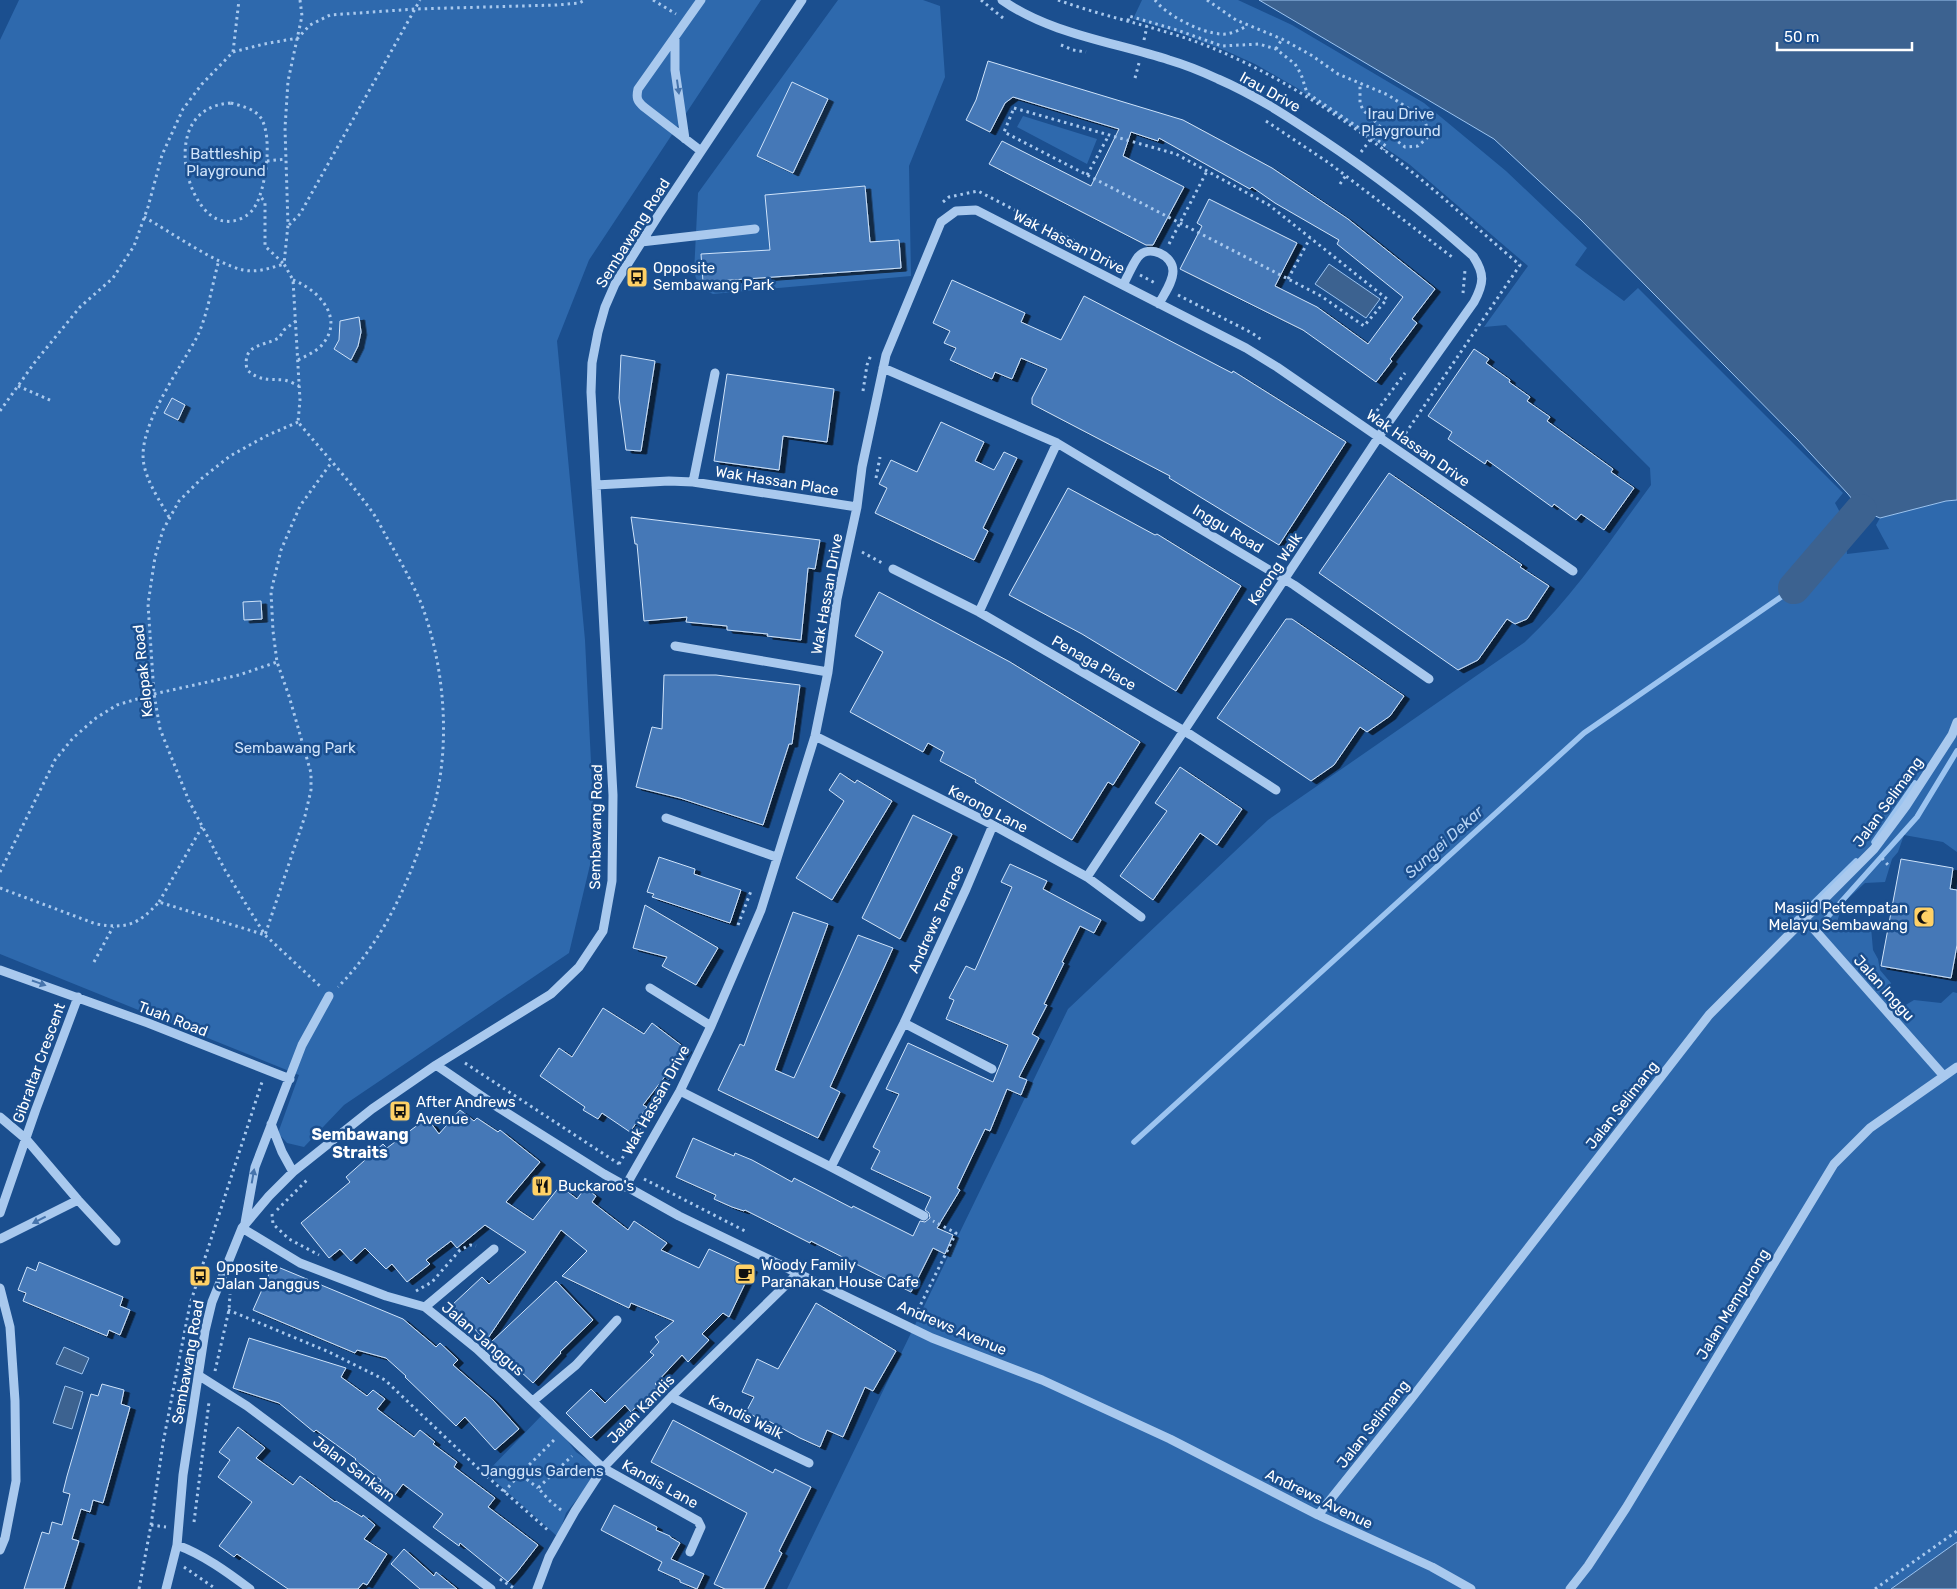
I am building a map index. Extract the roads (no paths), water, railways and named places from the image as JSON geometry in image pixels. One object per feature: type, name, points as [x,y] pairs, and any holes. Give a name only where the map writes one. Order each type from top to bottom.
[{"type":"street","points":[[700,151],[644,107],[636,96],[638,89],[702,0]]},
{"type":"street","name":"Sembawang Road","points":[[166,1589],[177,1545],[183,1475],[198,1375],[212,1302],[243,1226],[293,1172],[372,1109],[436,1065],[551,994],[579,967],[603,931],[612,881],[612,795],[591,392],[592,363],[604,307],[615,284],[700,151],[802,0]]},
{"type":"street","name":"Irau Drive","points":[[1002,0],[1035,18],[1069,32],[1170,60],[1219,79],[1273,107],[1396,191],[1473,256],[1480,266],[1483,276]]},
{"type":"street","points":[[675,39],[675,70],[685,139]]},
{"type":"street","name":"Wak Hassan Drive","points":[[625,1187],[680,1091],[711,1026],[761,910],[815,736],[828,672],[837,599],[862,467],[884,368],[890,347],[941,222],[956,211],[976,210],[1246,348],[1277,367],[1573,571]]},
{"type":"street","points":[[641,242],[755,229]]},
{"type":"street","points":[[1123,285],[1138,257],[1143,253],[1151,251],[1163,255],[1172,263],[1173,272],[1159,304]]},
{"type":"street","name":"Kerong Walk","points":[[1087,877],[1378,438],[1474,302],[1481,290],[1483,276]]},
{"type":"street","name":"Inggu Road","points":[[884,368],[1057,443],[1285,579],[1429,679]]},
{"type":"street","name":"Wak Hassan Place","points":[[693,482],[715,373]]},
{"type":"street","points":[[979,612],[1057,443]]},
{"type":"street","name":"Wak Hassan Place","points":[[596,485],[669,481],[693,482],[856,506]]},
{"type":"street","name":"Penaga Place","points":[[893,569],[979,612],[1184,732],[1276,790]]},
{"type":"street","name":"Wak Hassan Drive","points":[[675,646],[828,672]]},
{"type":"street","name":"Jalan Selimang","points":[[1318,1515],[1423,1384],[1709,1014],[1874,849],[1906,806],[1952,735],[1957,722]]},
{"type":"street","name":"Kerong Lane","points":[[815,736],[993,825],[1087,877],[1141,917]]},
{"type":"street","points":[[666,818],[776,857]]},
{"type":"street","name":"Andrews Terrace","points":[[831,1167],[904,1023],[966,889],[993,825]]},
{"type":"street","name":"Jalan Inggu","points":[[1804,919],[1943,1075]]},
{"type":"street","name":"Tuah Road","points":[[0,970],[78,997],[290,1079]]},
{"type":"street","points":[[650,988],[711,1026]]},
{"type":"street","points":[[243,1226],[255,1167],[302,1045],[329,996]]},
{"type":"street","name":"Gibraltar Crescent","points":[[0,1213],[78,997]]},
{"type":"street","points":[[904,1023],[992,1069]]},
{"type":"street","name":"Andrews Avenue","points":[[436,1065],[499,1108],[625,1187],[679,1216],[932,1338],[1042,1380],[1170,1439],[1318,1515],[1432,1567],[1471,1589]]},
{"type":"street","name":"Jalan Mempurong","points":[[1570,1589],[1588,1566],[1626,1508],[1834,1164],[1870,1128],[1957,1067]]},
{"type":"street","points":[[680,1091],[924,1216]]},
{"type":"street","points":[[0,1117],[26,1139]]},
{"type":"street","points":[[272,1124],[282,1152],[293,1172]]},
{"type":"street","name":"Gibraltar Crescent","points":[[26,1139],[116,1241]]},
{"type":"street","points":[[0,1240],[78,1200]]},
{"type":"street","name":"Jalan Janggus","points":[[243,1226],[300,1263],[386,1296],[425,1306],[478,1349],[603,1468]]},
{"type":"street","points":[[425,1306],[492,1251]]},
{"type":"street","name":"Jalan Kandis","points":[[537,1589],[549,1557],[575,1511],[603,1468],[798,1273]]},
{"type":"street","points":[[0,1288],[10,1328],[15,1400],[16,1481],[5,1538],[0,1550]]},
{"type":"street","points":[[533,1401],[576,1365],[618,1320]]},
{"type":"street","name":"Jalan Sankam","points":[[198,1375],[263,1418],[491,1589]]},
{"type":"street","name":"Kandis Walk","points":[[672,1397],[809,1463]]},
{"type":"street","name":"Kandis Lane","points":[[603,1468],[698,1521],[701,1527],[690,1552]]},
{"type":"street","points":[[177,1545],[190,1550],[226,1571],[250,1589]]},
{"type":"waterway","points":[[1794,588],[1861,510]]},
{"type":"waterway","name":"Sungei Dekar","points":[[1134,1142],[1584,733],[1794,588]]},
{"type":"waterway","points":[[1824,921],[1917,817],[1957,751]]},
{"type":"waterway","points":[[1874,842],[1915,783]]},
{"type":"waterway","points":[[1795,921],[1856,861]]},
{"type":"place","name":"Opposite Sembawang Park","points":[[637,277]]},
{"type":"place","name":"Masjid Petempatan Melayu Sembawang","points":[[1924,917]]},
{"type":"place","name":"After Andrews Avenue","points":[[400,1111]]},
{"type":"place","name":"Buckaroo's","points":[[542,1186]]},
{"type":"place","name":"Woody Family Paranakan House Cafe","points":[[745,1274]]},
{"type":"place","name":"Opposite Jalan Janggus","points":[[200,1276]]},
{"type":"district","name":"Sembawang Straits","points":[[360,1143]]},
{"type":"park label","name":"Irau Drive Playground","points":[[1401,122]]},
{"type":"park label","name":"Battleship Playground","points":[[226,162]]},
{"type":"park label","name":"Sembawang Park","points":[[295,748]]},
{"type":"park label","name":"Janggus Gardens","points":[[542,1471]]}]
